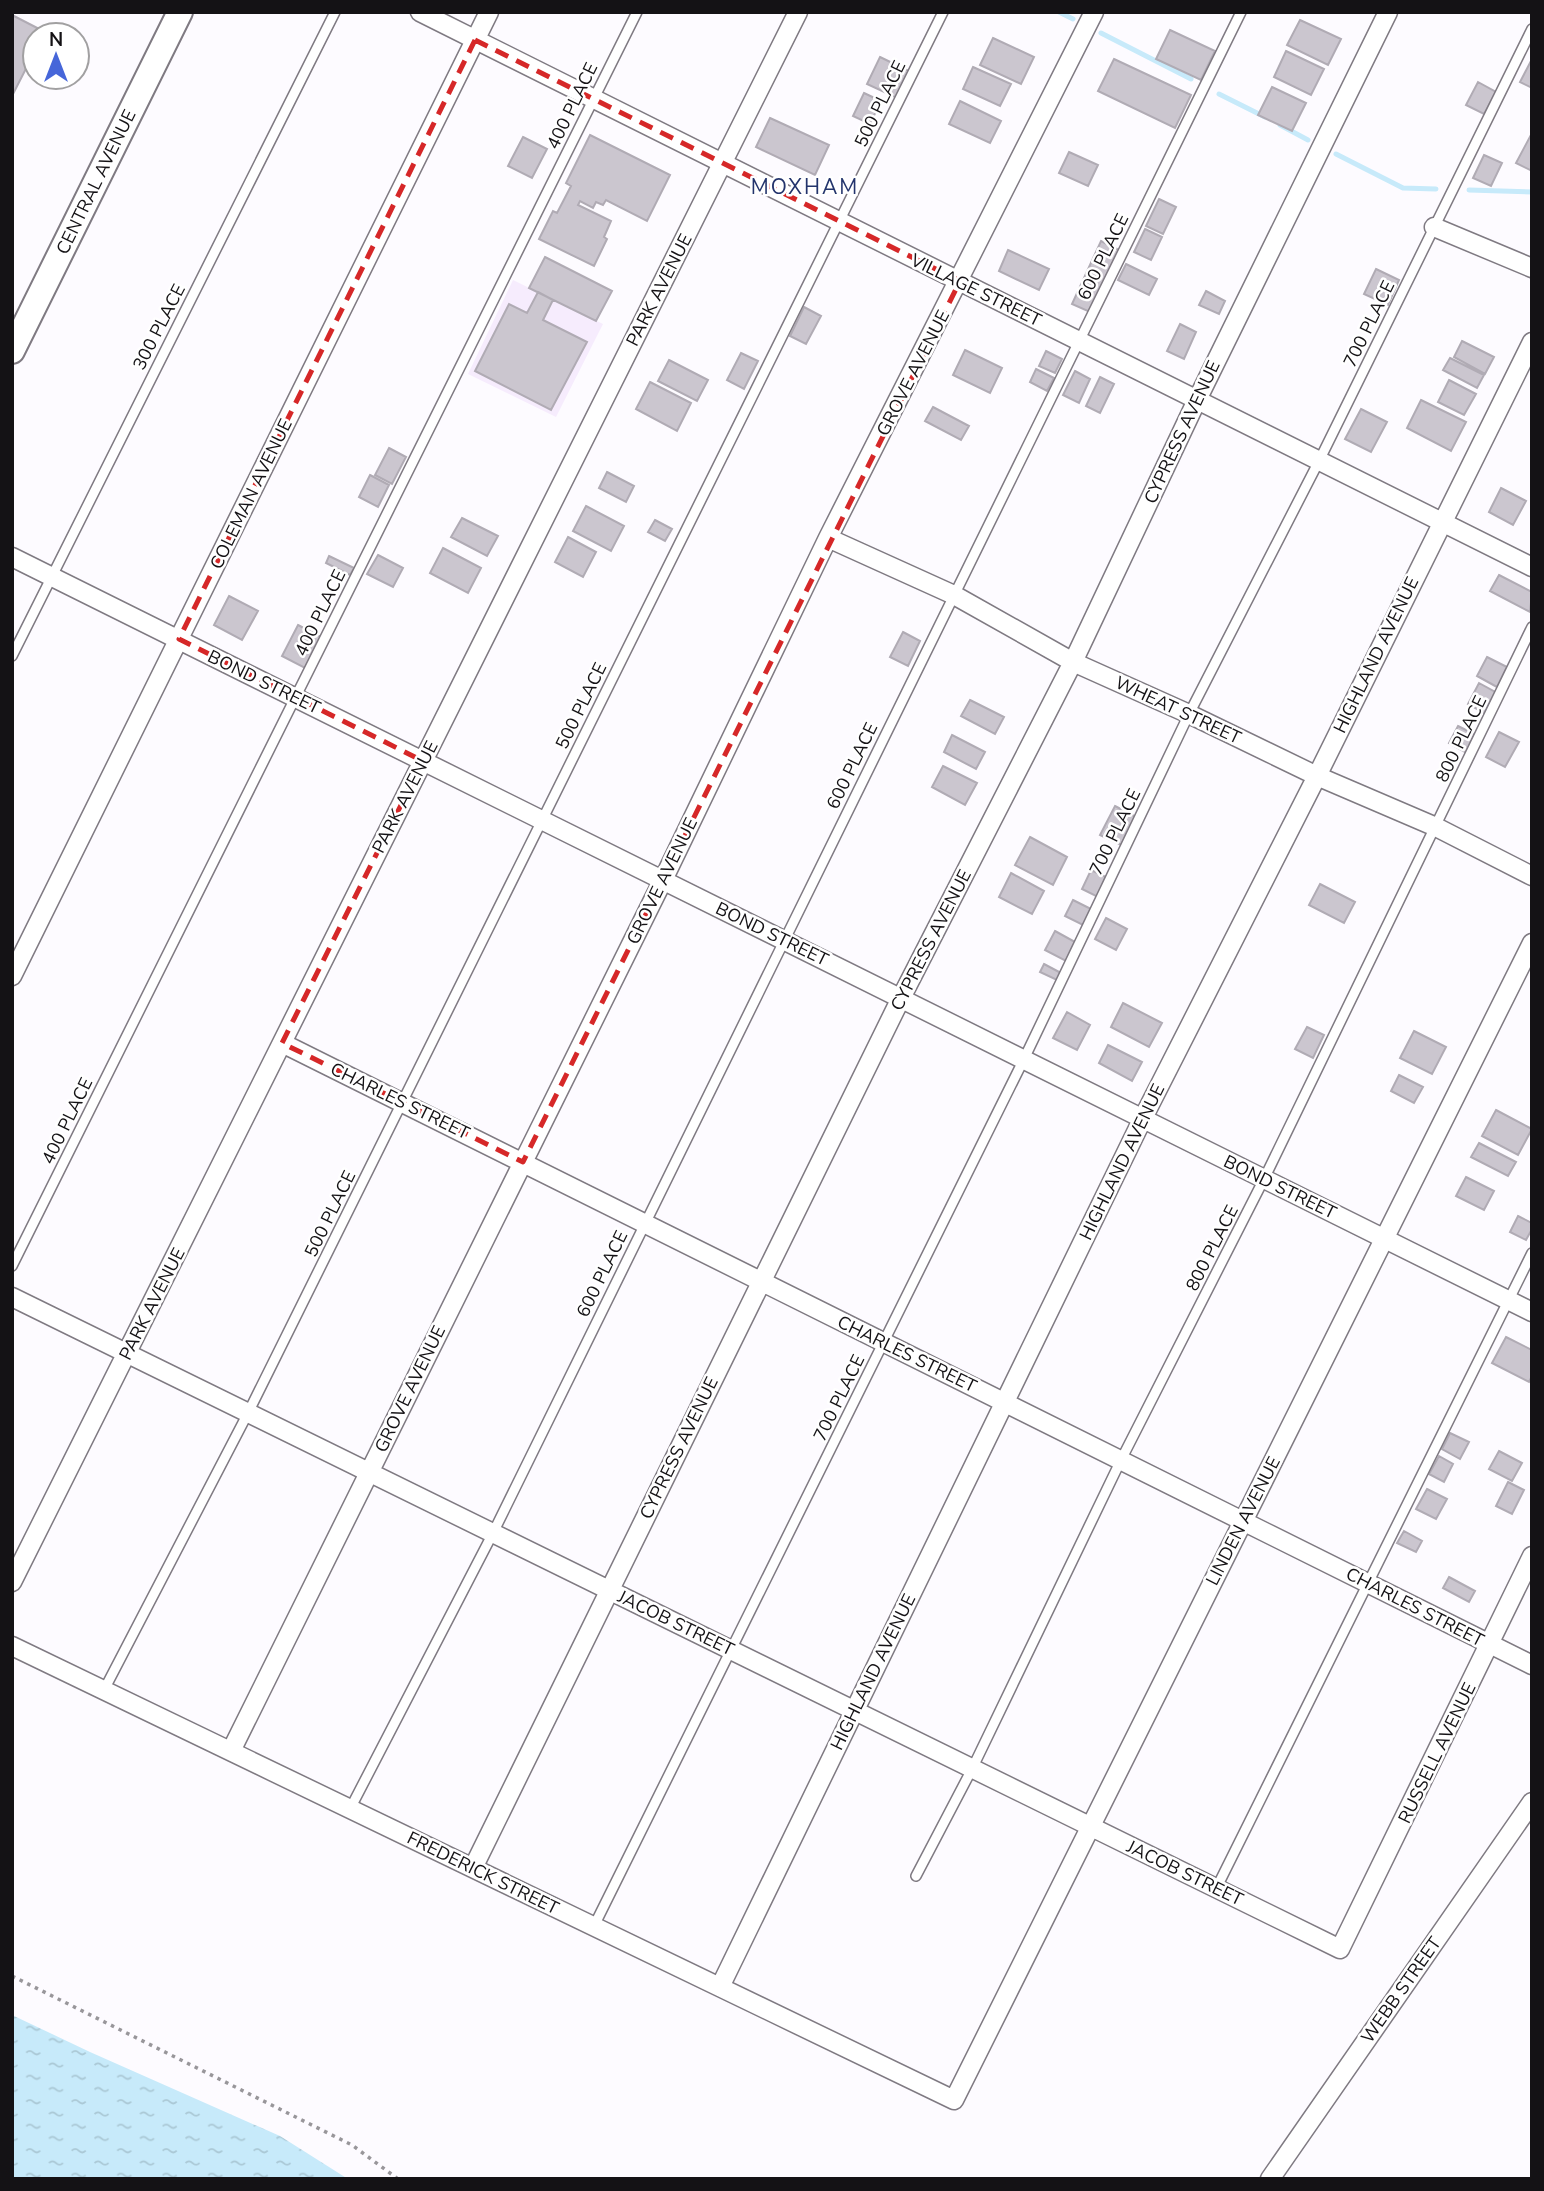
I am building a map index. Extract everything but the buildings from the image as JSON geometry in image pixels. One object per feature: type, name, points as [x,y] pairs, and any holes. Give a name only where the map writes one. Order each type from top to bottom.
[{"type":"main road","name":"CENTRAL AVENUE","points":[[12,351],[180,12]]},
{"type":"street","name":"VILLAGE STREET","points":[[420,12],[1532,567]]},
{"type":"street","name":"COLEMAN AVENUE","points":[[12,976],[489,12]]},
{"type":"street","name":"PARK AVENUE","points":[[12,1582],[798,12]]},
{"type":"street","name":"GROVE AVENUE","points":[[231,1751],[663,880],[828,538],[1094,12]]},
{"type":"street","name":"CYPRESS AVENUE","points":[[472,1868],[901,998],[1073,662],[1197,400],[1388,12]]},
{"type":"street","points":[[1434,227],[1532,268]]},
{"type":"street","name":"HIGHLAND AVENUE","points":[[720,1987],[1143,1118],[1317,776],[1532,342]]},
{"type":"street","name":"WHEAT STREET","points":[[828,538],[954,595],[1073,662],[1317,776],[1436,827],[1532,876]]},
{"type":"street","name":"BOND STREET","points":[[12,556],[1532,1312]]},
{"type":"street","name":"LINDEN AVENUE","points":[[954,2100],[1532,943]]},
{"type":"street","name":"CHARLES STREET","points":[[282,1042],[1532,1665]]},
{"type":"street","name":"JACOB STREET","points":[[12,1297],[1340,1949]]},
{"type":"street","name":"RUSSELL AVENUE","points":[[1340,1949],[1532,1556]]},
{"type":"street","name":"FREDERICK STREET","points":[[12,1646],[954,2100]]},
{"type":"street","name":"WEBB STREET","points":[[1270,2179],[1532,1802]]},
{"type":"lane","name":"300 PLACE","points":[[12,656],[335,12]]},
{"type":"lane","name":"400 PLACE","points":[[12,1266],[636,12]]},
{"type":"lane","name":"500 PLACE","points":[[104,1690],[248,1413],[943,12]]},
{"type":"lane","name":"600 PLACE","points":[[350,1809],[493,1533],[1241,12]]},
{"type":"lane","name":"700 PLACE","points":[[594,1926],[1024,1059],[1189,714],[1319,461],[1532,29]]},
{"type":"lane","name":"800 PLACE","points":[[916,1876],[972,1769],[1121,1460],[1265,1179],[1532,627]]},
{"type":"lane","points":[[1216,1889],[1532,1253]]},
{"type":"path","points":[[12,1976],[352,2145],[398,2179]]},
{"type":"highlighted area","points":[[475,40],[960,281],[523,1162],[282,1043],[423,761],[179,639]]},
{"type":"shaded area","points":[[513,280],[603,324],[556,417],[468,374]]},
{"type":"water","points":[[12,2015],[280,2136],[348,2179],[12,2177]]},
{"type":"waterway","points":[[1059,12],[1073,19]]},
{"type":"waterway","points":[[1101,33],[1191,79]]},
{"type":"waterway","points":[[1219,94],[1265,117]]},
{"type":"waterway","points":[[1280,125],[1308,140]]},
{"type":"waterway","points":[[1336,154],[1403,188],[1436,189]]},
{"type":"waterway","points":[[1469,190],[1532,192]]},
{"type":"district","name":"MOXHAM","points":[[805,187]]}]
